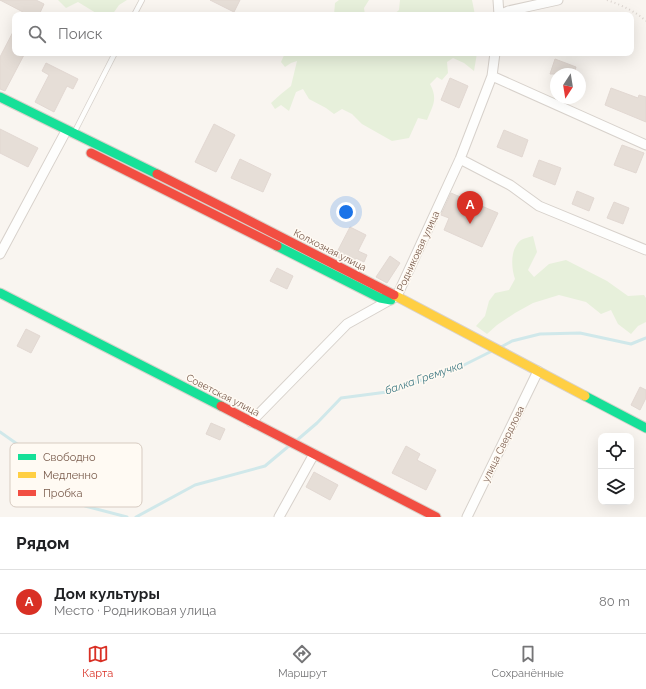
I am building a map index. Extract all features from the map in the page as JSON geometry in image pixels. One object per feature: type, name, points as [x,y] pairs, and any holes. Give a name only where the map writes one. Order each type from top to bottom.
[{"type":"street","points":[[498,0],[499,12]]},
{"type":"street","points":[[504,12],[558,0]]},
{"type":"street","name":"Родниковая улица","points":[[251,422],[347,324],[394,298],[460,159],[492,76],[494,56]]},
{"type":"street","points":[[492,76],[646,145]]},
{"type":"street","name":"Колхозная улица","points":[[0,98],[65,136],[176,184],[394,298],[503,352],[646,428]]},
{"type":"street","points":[[0,254],[65,136]]},
{"type":"street","name":"Колхозная улица","points":[[83,149],[380,298],[394,298]]},
{"type":"street","points":[[460,159],[510,185],[539,206],[646,250]]},
{"type":"street","name":"Советская улица","points":[[0,293],[436,517]]},
{"type":"street","name":"улица Свердлова","points":[[467,517],[538,371]]},
{"type":"street","points":[[279,517],[314,454]]},
{"type":"lane","points":[[136,12],[142,0]]},
{"type":"lane","points":[[65,136],[113,56]]},
{"type":"path","points":[[607,0],[620,4],[640,15],[646,21]]},
{"type":"green space","points":[[58,0],[127,0],[119,5],[114,12],[94,12],[78,2],[66,8]]},
{"type":"green space","points":[[339,0],[369,0],[364,8],[365,12],[334,12],[335,3]]},
{"type":"green space","points":[[400,0],[472,0],[474,12],[397,12],[399,10]]},
{"type":"green space","points":[[284,56],[476,56],[474,71],[464,63],[453,58],[447,62],[448,73],[442,80],[437,77],[430,84],[434,94],[434,102],[427,120],[418,118],[409,138],[392,141],[362,124],[352,114],[342,109],[334,114],[309,99],[303,89],[296,92],[289,111],[281,105],[275,109],[271,103],[291,86],[297,61],[285,67],[281,62]]},
{"type":"green space","points":[[533,236],[537,252],[528,270],[534,277],[549,264],[566,260],[607,281],[628,296],[644,295],[646,298],[646,322],[638,326],[631,334],[618,324],[611,310],[601,314],[586,302],[559,295],[533,303],[497,325],[487,334],[476,326],[485,316],[489,301],[495,293],[509,290],[515,279],[512,258],[517,244],[522,239]]},
{"type":"building","points":[[0,0],[36,0],[44,4],[40,12],[23,12]]},
{"type":"building","points":[[210,0],[240,0],[234,12]]},
{"type":"building","points":[[12,34],[12,56],[23,56],[5,91],[0,89],[0,57]]},
{"type":"building","points":[[555,59],[576,67],[576,68],[552,68]]},
{"type":"building","points":[[46,63],[78,79],[73,89],[67,86],[54,112],[35,102],[49,75],[42,71]]},
{"type":"building","points":[[450,78],[468,86],[459,108],[441,100]]},
{"type":"building","points":[[611,88],[638,98],[639,95],[646,97],[646,122],[605,105]]},
{"type":"building","points":[[214,124],[235,135],[216,172],[195,162]]},
{"type":"building","points":[[0,129],[38,148],[28,167],[0,153]]},
{"type":"building","points":[[504,130],[528,140],[522,157],[497,147]]},
{"type":"building","points":[[622,145],[644,153],[636,173],[614,165]]},
{"type":"building","points":[[240,159],[271,174],[263,192],[231,178]]},
{"type":"building","points":[[539,160],[561,168],[555,185],[533,176]]},
{"type":"building","points":[[577,191],[594,198],[589,211],[572,204]]},
{"type":"building","points":[[451,193],[498,213],[482,247],[444,230],[449,218],[441,215]]},
{"type":"building","points":[[614,202],[629,208],[623,224],[607,218]]},
{"type":"building","points":[[350,227],[366,235],[358,251],[367,255],[364,262],[356,258],[353,265],[335,256]]},
{"type":"building","points":[[390,256],[400,263],[387,283],[376,277]]},
{"type":"building","points":[[277,268],[293,276],[287,289],[270,281]]},
{"type":"building","points":[[26,329],[40,336],[31,353],[17,346]]},
{"type":"building","points":[[640,387],[646,390],[646,398],[640,410],[631,405]]},
{"type":"building","points":[[211,423],[225,429],[220,440],[206,434]]},
{"type":"building","points":[[406,446],[420,454],[417,460],[436,470],[426,490],[392,473]]},
{"type":"building","points":[[314,472],[338,485],[330,500],[306,487]]},
{"type":"waterway","name":"балка Гремучка","points":[[501,347],[512,341],[540,334],[580,333],[631,344],[646,338]]},
{"type":"waterway","name":"балка Гремучка","points":[[296,441],[317,423],[341,398],[387,392],[460,367],[492,351]]},
{"type":"waterway","name":"балка Гремучка","points":[[0,432],[16,443]]},
{"type":"waterway","name":"балка Гремучка","points":[[136,517],[195,485],[265,466],[290,445]]},
{"type":"waterway","name":"балка Гремучка","points":[[89,507],[127,517]]},
{"type":"traffic: fast","points":[[0,97],[157,174]]},
{"type":"traffic: fast","points":[[277,246],[380,298],[391,300]]},
{"type":"traffic: fast","points":[[0,293],[221,406]]},
{"type":"traffic: fast","points":[[585,396],[646,428]]},
{"type":"traffic: slow","points":[[394,295],[585,396]]},
{"type":"traffic: jam","points":[[91,153],[277,246]]},
{"type":"traffic: jam","points":[[157,174],[394,295]]},
{"type":"traffic: jam","points":[[221,406],[436,517]]},
{"type":"place","name":"Дом культуры","points":[[470,224]]}]
